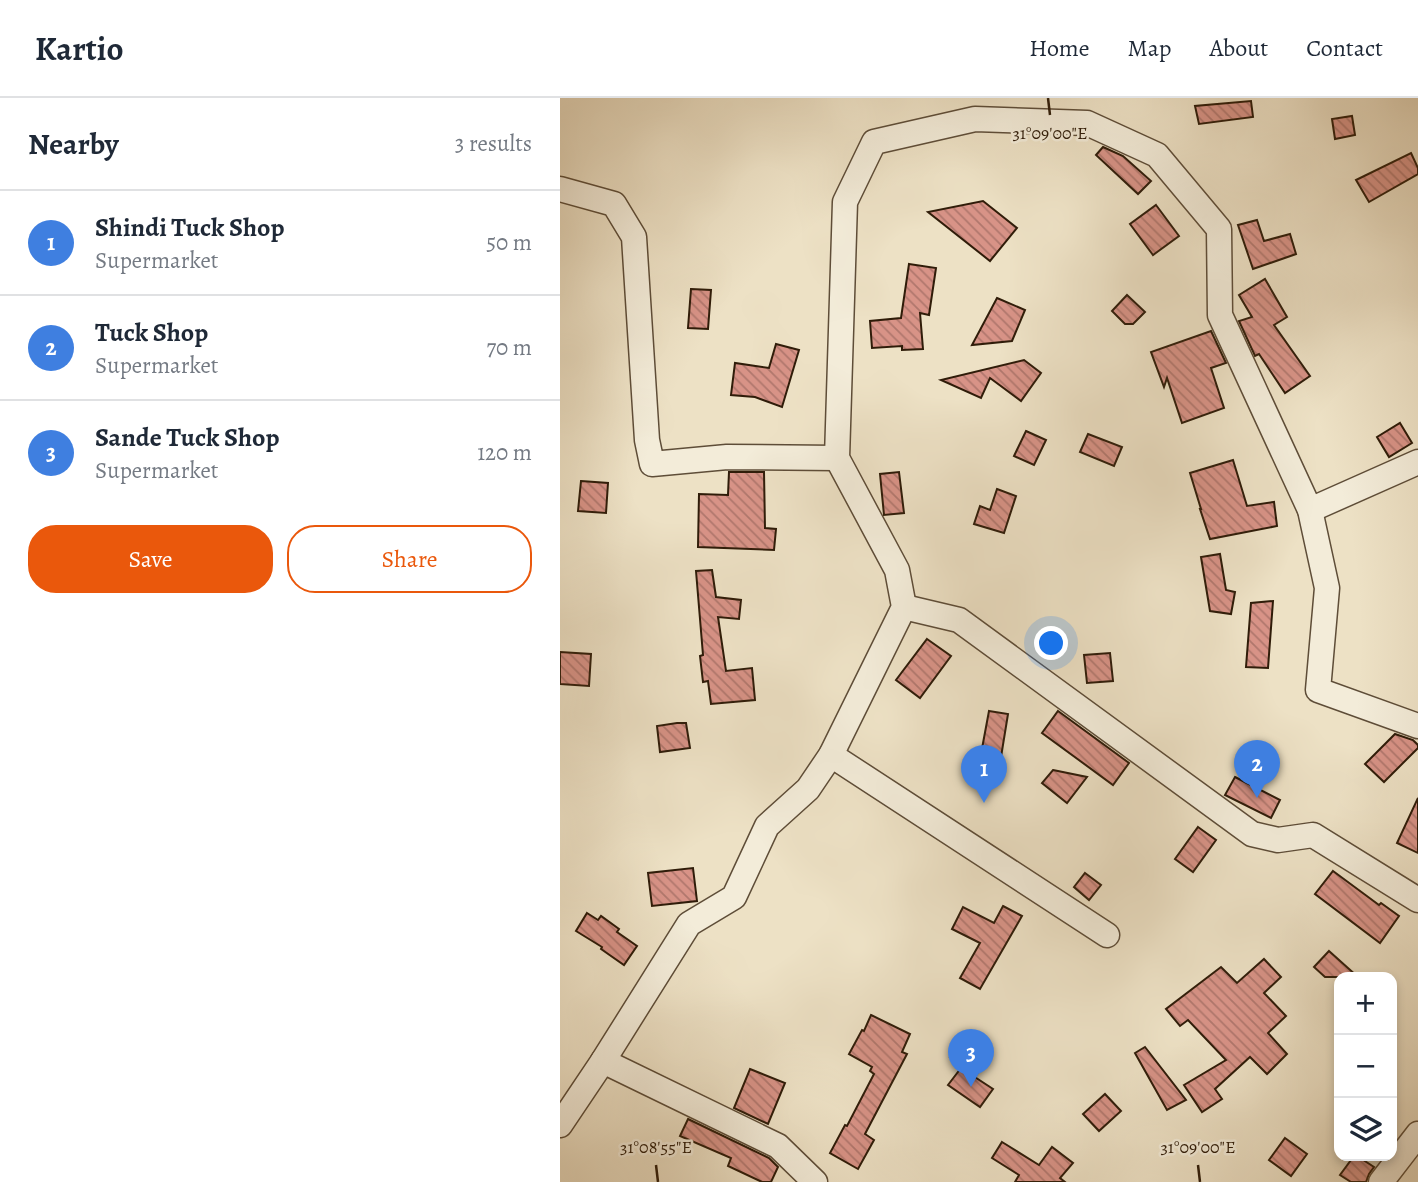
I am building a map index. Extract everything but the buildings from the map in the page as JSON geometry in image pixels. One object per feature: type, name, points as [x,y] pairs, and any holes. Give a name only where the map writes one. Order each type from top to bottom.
[{"type":"street","points":[[560,1125],[604,1061],[688,924],[734,897],[767,826],[808,789],[831,755],[904,607],[897,570],[836,458],[845,202],[874,142],[971,108],[1087,123],[1157,155],[1219,229],[1220,315],[1310,510],[1328,588],[1318,690],[1418,726]]},
{"type":"street","points":[[560,189],[614,204],[634,237],[647,440],[652,464],[727,457],[836,458]]},
{"type":"street","points":[[1310,510],[1418,462]]},
{"type":"street","points":[[904,607],[959,620],[1252,834],[1278,840],[1313,835],[1418,900]]},
{"type":"street","points":[[831,755],[1107,935]]},
{"type":"street","points":[[604,1061],[778,1146],[815,1182]]},
{"type":"street","points":[[1381,1182],[1418,1134]]},
{"type":"place","name":"Tuck Shop","points":[[1257,798]]},
{"type":"place","name":"Shindi Tuck Shop","points":[[984,803]]},
{"type":"place","name":"Sande Tuck Shop","points":[[971,1087]]}]
